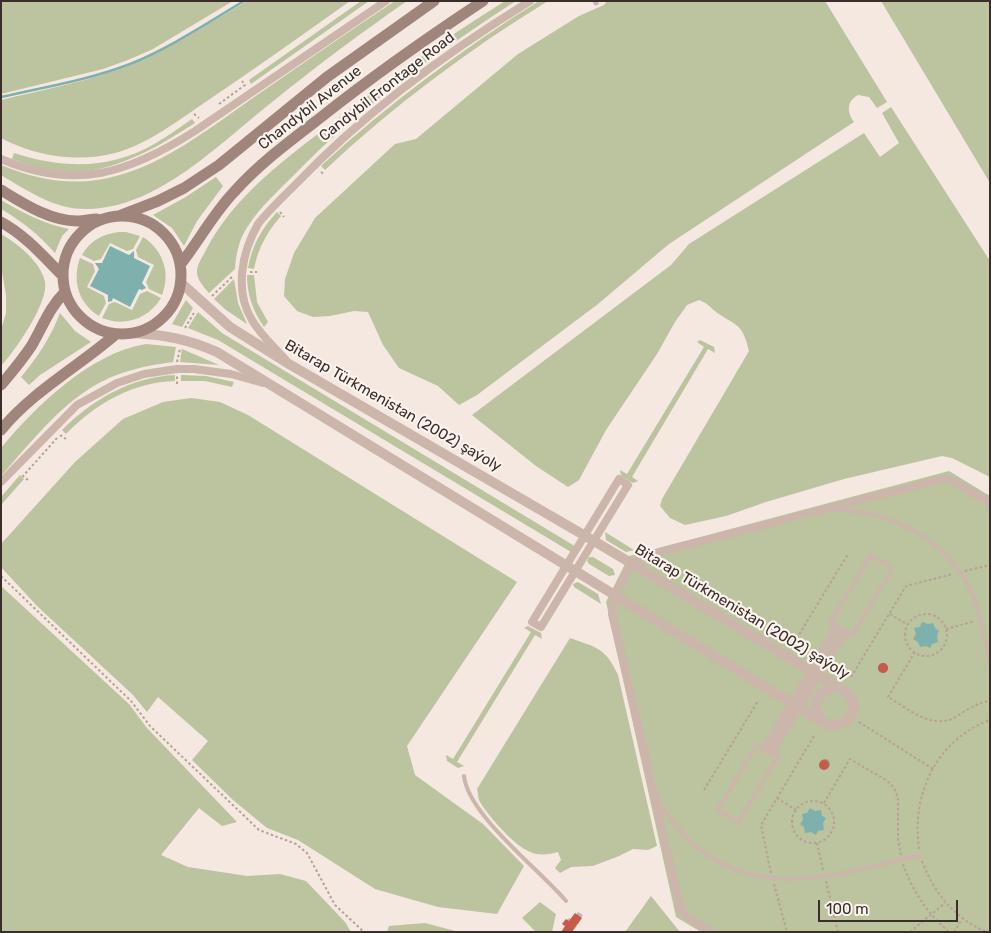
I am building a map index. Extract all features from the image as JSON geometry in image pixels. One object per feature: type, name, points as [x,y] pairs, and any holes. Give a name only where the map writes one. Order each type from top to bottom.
[{"type":"main road","name":"Chandybil Avenue","points":[[118,216],[158,201],[184,188],[219,165],[327,77],[434,1]]},
{"type":"main road","name":"Chandybil Avenue","points":[[180,265],[221,207],[247,178],[362,85],[427,38],[483,1]]},
{"type":"main road","points":[[1,190],[26,206],[52,216],[77,221],[118,216],[136,217],[151,224],[165,234],[175,248],[180,265],[180,282],[175,300],[165,315],[150,327],[133,333],[116,334],[99,330],[84,321],[72,308],[65,292],[62,275],[64,260],[70,246],[80,233],[92,224],[106,218]]},
{"type":"main road","points":[[1,222],[13,229],[62,275]]},
{"type":"main road","points":[[1,385],[19,364],[53,305],[65,292]]},
{"type":"main road","points":[[1,430],[20,409],[52,382],[94,353],[116,334]]},
{"type":"street","points":[[1,159],[34,171],[71,176],[97,175],[142,161],[170,148],[386,1]]},
{"type":"street","name":"Candybil Frontage Road","points":[[289,364],[252,321],[246,306],[242,273],[247,247],[258,224],[325,153],[354,128],[485,29],[530,1]]},
{"type":"street","name":"Bitarap Türkmenistan (2002) şaýoly","points":[[180,282],[230,327],[289,364],[589,538],[845,691],[853,703],[851,717]]},
{"type":"street","points":[[133,333],[159,334],[192,341],[217,352],[824,723],[834,726],[839,725],[851,717]]},
{"type":"street","points":[[1,482],[77,405],[117,383],[144,374],[178,369],[194,369],[231,374],[275,387]]},
{"type":"street","points":[[571,569],[532,622],[541,628],[619,479],[628,484],[589,538]]},
{"type":"street","points":[[712,932],[686,916],[680,907],[612,614],[614,595],[632,564],[648,555],[662,551],[943,479],[953,481],[990,503]]},
{"type":"street","points":[[815,674],[837,627]]},
{"type":"street","points":[[768,751],[815,674],[845,632]]},
{"type":"street","points":[[824,723],[816,711],[818,697],[830,688],[840,688],[845,691]]},
{"type":"lane","points":[[822,510],[860,512],[901,523],[932,543],[960,572],[974,599],[990,663]]},
{"type":"lane","points":[[871,555],[893,568],[852,636],[845,632],[830,622],[871,555]]},
{"type":"lane","points":[[757,744],[768,751],[778,756],[738,823],[718,810],[757,744]]},
{"type":"lane","points":[[464,776],[465,784],[474,801],[498,832],[552,883],[566,901]]},
{"type":"lane","points":[[655,797],[686,837],[714,859],[745,873],[788,880],[825,876],[920,855]]},
{"type":"path","points":[[221,102],[245,85],[242,80]]},
{"type":"path","points":[[194,114],[198,119],[200,117]]},
{"type":"path","points":[[316,176],[322,171],[325,175]]},
{"type":"path","points":[[281,211],[284,217]]},
{"type":"path","points":[[212,296],[236,274]]},
{"type":"path","points":[[185,328],[195,311]]},
{"type":"path","points":[[177,363],[180,347]]},
{"type":"path","points":[[28,480],[23,476],[58,437],[61,434],[66,439]]},
{"type":"path","points":[[794,643],[848,554]]},
{"type":"path","points":[[852,677],[906,586],[990,565]]},
{"type":"path","points":[[1,576],[131,701],[150,726],[259,830],[296,844],[307,852],[335,905],[364,932]]},
{"type":"path","points":[[890,614],[908,625]]},
{"type":"path","points":[[920,615],[931,615],[941,620],[946,629],[945,644],[938,652],[928,656],[915,652],[907,642],[906,631],[908,625],[915,617],[920,615]]},
{"type":"path","points":[[946,629],[980,620]]},
{"type":"path","points":[[915,652],[888,697],[919,716],[937,722],[954,718],[966,710],[990,700]]},
{"type":"path","points":[[704,790],[758,701]]},
{"type":"path","points":[[851,717],[933,769]]},
{"type":"path","points":[[984,931],[963,918],[945,902],[932,883],[920,855],[917,838],[918,814],[923,790],[939,759],[955,741],[975,727],[990,720]]},
{"type":"path","points":[[787,932],[761,824],[814,736]]},
{"type":"path","points":[[824,804],[850,759],[890,784],[898,798],[898,840],[902,859],[915,892],[931,914],[949,932]]},
{"type":"path","points":[[777,798],[796,810]]},
{"type":"path","points":[[809,801],[819,801],[824,804],[832,812],[835,823],[834,828],[827,838],[817,843],[806,842],[797,836],[793,826],[793,815],[804,803],[809,801]]},
{"type":"path","points":[[817,843],[838,932]]},
{"type":"path","points":[[910,932],[945,902]]},
{"type":"path","points":[[954,932],[963,918]]},
{"type":"path","points":[[886,932],[898,932]]},
{"type":"green space","points":[[1,1],[233,1],[153,49],[128,60],[103,69],[1,94]]},
{"type":"green space","points":[[247,1],[350,1],[172,125],[127,149],[101,156],[56,156],[28,149],[1,138],[1,100],[85,80],[133,64],[177,42]]},
{"type":"green space","points":[[361,1],[369,1],[251,84],[249,80]]},
{"type":"green space","points":[[395,1],[407,1],[321,63],[187,171],[139,198],[114,206],[88,209],[64,206],[42,198],[1,175],[1,165],[36,177],[72,182],[97,180],[120,175],[142,167],[183,146],[203,133]]},
{"type":"green space","points":[[505,1],[516,1],[457,40],[400,82],[345,126],[319,150],[258,212],[242,236],[238,247],[235,269],[209,293],[198,277],[198,265],[217,231],[245,196],[261,180],[373,92],[438,45]]},
{"type":"green space","points":[[539,1],[548,1],[460,59],[404,101],[325,170],[321,166],[372,121],[453,58]]},
{"type":"green space","points":[[607,1],[825,1],[887,102],[877,108],[869,97],[858,95],[851,101],[849,107],[850,115],[854,122],[669,244],[598,304],[477,395],[459,405],[438,386],[399,368],[383,345],[368,312],[354,311],[313,317],[297,311],[284,296],[285,279],[294,253],[315,218],[395,144],[416,139],[518,54],[579,16],[604,5]]},
{"type":"green space","points":[[881,1],[990,1],[990,183]]},
{"type":"green space","points":[[891,107],[990,261],[990,477],[952,458],[942,456],[844,479],[726,516],[685,525],[670,518],[660,506],[662,499],[749,351],[744,335],[738,326],[699,300],[687,305],[675,322],[657,354],[606,430],[579,480],[568,487],[536,466],[472,415],[671,265],[689,244],[864,133],[880,157],[899,143],[882,113]]},
{"type":"green space","points":[[192,119],[195,123],[146,152],[112,166],[94,170],[56,171],[39,168],[12,159],[14,153],[50,162],[68,164],[104,162],[139,152]]},
{"type":"green space","points":[[216,177],[223,186],[197,221],[184,246],[172,228],[153,215]]},
{"type":"green space","points":[[1,200],[34,218],[69,229],[62,236],[55,253],[30,229],[1,209]]},
{"type":"green space","points":[[277,212],[281,216],[271,228],[264,241],[254,269],[248,268],[258,238]]},
{"type":"green space","points":[[119,232],[140,236],[133,249],[127,251],[110,243],[101,259],[94,261],[82,255],[97,239],[107,234]]},
{"type":"green space","points":[[1,234],[28,254],[39,267],[45,282],[45,291],[30,326],[1,366],[1,330],[6,313],[6,295],[1,266]]},
{"type":"green space","points":[[143,237],[156,248],[163,263],[166,278],[162,295],[149,289],[146,282],[154,265],[138,257],[136,250]]},
{"type":"green space","points":[[80,258],[93,264],[95,271],[87,287],[104,296],[106,303],[99,316],[86,305],[79,290],[77,275]]},
{"type":"green space","points":[[247,275],[254,275],[257,302],[268,322],[264,327],[251,302]]},
{"type":"green space","points":[[234,279],[238,303],[247,324],[226,310],[214,299]]},
{"type":"green space","points":[[147,291],[161,298],[143,316],[119,322],[102,318],[109,304],[115,302],[132,310],[140,294]]},
{"type":"green space","points":[[186,300],[193,308],[182,327],[172,324]]},
{"type":"green space","points":[[198,312],[222,333],[573,545],[574,547],[571,552],[218,340],[188,328]]},
{"type":"green space","points":[[60,313],[75,331],[91,342],[40,375],[29,385],[21,377],[43,347]]},
{"type":"green space","points":[[700,340],[714,347],[715,353],[708,349],[632,477],[638,481],[633,483],[621,476],[620,470],[627,474],[704,347],[697,342]]},
{"type":"green space","points":[[146,344],[176,347],[173,362],[128,371],[106,379],[86,391],[51,420],[1,476],[1,448],[47,399],[85,370],[105,358],[125,349]]},
{"type":"green space","points":[[182,349],[219,365],[180,362]]},
{"type":"green space","points":[[175,375],[175,381],[144,385],[130,390],[102,404],[66,434],[62,430],[86,409],[113,392],[143,380]]},
{"type":"green space","points":[[181,375],[206,376],[234,382],[232,387],[205,381],[181,381]]},
{"type":"green space","points":[[191,398],[220,402],[248,415],[517,582],[407,746],[415,775],[483,824],[524,866],[497,914],[438,907],[375,889],[298,840],[267,828],[233,800],[192,760],[208,741],[158,697],[147,712],[133,695],[37,606],[1,567],[1,544],[75,462],[123,419],[163,402]]},
{"type":"green space","points":[[949,471],[990,496],[990,932],[701,932],[676,917],[606,602],[629,556]]},
{"type":"green space","points":[[20,475],[24,479],[1,505],[1,497]]},
{"type":"green space","points":[[605,532],[634,550],[626,552],[606,540]]},
{"type":"green space","points":[[589,557],[593,557],[613,569],[615,575],[609,576],[589,564],[587,561]]},
{"type":"green space","points":[[578,582],[598,594],[601,604],[574,587],[573,584]]},
{"type":"green space","points":[[1,586],[129,704],[147,728],[237,822],[222,826],[199,808],[161,855],[188,867],[247,876],[280,874],[306,881],[345,922],[351,932],[1,932]]},
{"type":"green space","points":[[528,626],[541,633],[542,639],[535,635],[457,762],[464,766],[458,768],[447,761],[446,755],[453,759],[531,632],[524,628]]},
{"type":"green space","points":[[570,638],[599,650],[609,659],[618,675],[657,846],[648,850],[633,849],[593,866],[571,867],[560,873],[555,868],[561,860],[558,852],[535,854],[522,848],[501,829],[488,813],[479,800],[477,789]]},
{"type":"green space","points":[[651,896],[680,932],[625,932]]},
{"type":"green space","points":[[540,902],[556,914],[552,932],[536,932],[522,918]]},
{"type":"green space","points":[[425,923],[459,932],[387,932],[389,926]]},
{"type":"water","points":[[110,246],[129,255],[134,251],[134,258],[150,266],[142,283],[146,288],[139,289],[130,307],[113,298],[112,301],[108,302],[108,295],[90,286],[99,269],[95,263],[102,263]]},
{"type":"water","points":[[922,622],[933,623],[939,631],[937,635],[938,642],[932,644],[930,648],[926,646],[920,647],[918,642],[913,639],[916,634],[914,628],[920,627]]},
{"type":"water","points":[[810,808],[815,811],[821,810],[822,816],[826,818],[823,823],[824,830],[818,831],[816,835],[811,832],[805,833],[804,827],[800,824],[803,820],[802,814],[807,813]]},
{"type":"building","points":[[881,663],[885,663],[888,668],[887,672],[881,673],[878,670],[878,666]]},
{"type":"building","points":[[822,760],[826,760],[829,765],[828,769],[822,770],[819,767],[819,763]]},
{"type":"building","points":[[575,913],[582,918],[572,932],[561,932],[565,926],[562,924],[566,919],[569,921]]},
{"type":"waterway","points":[[1,97],[83,79],[130,64],[174,43],[244,1]]}]
